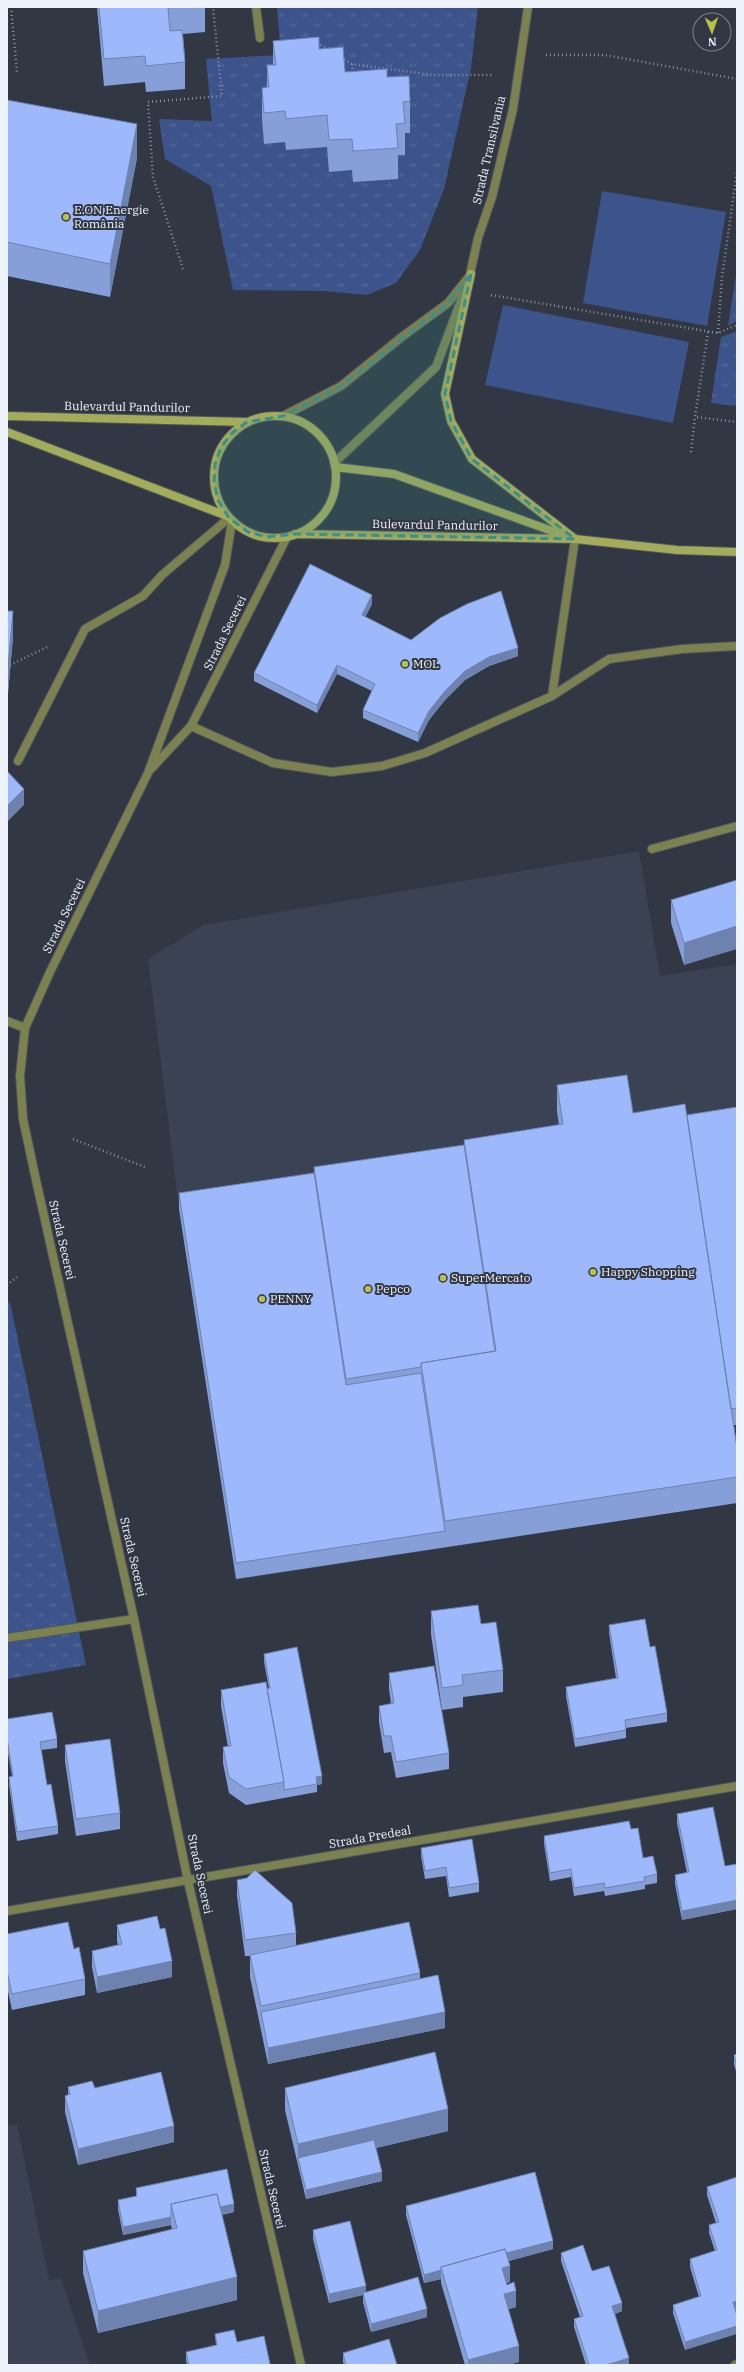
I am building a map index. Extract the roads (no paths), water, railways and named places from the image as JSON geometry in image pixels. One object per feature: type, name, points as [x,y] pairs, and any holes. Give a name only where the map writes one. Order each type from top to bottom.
[{"type":"main road","points":[[471,274],[445,394],[451,421],[472,459],[574,539]]},
{"type":"main road","name":"Bulevardul Pandurilor","points":[[7,416],[247,422]]},
{"type":"main road","points":[[7,432],[230,518],[248,532],[267,537],[286,537],[296,534],[318,519],[327,508],[335,482],[334,465],[328,447],[317,433],[304,423],[283,416],[267,417],[247,422],[232,433],[221,447],[215,464],[214,482],[218,500],[230,518]]},
{"type":"main road","name":"Bulevardul Pandurilor","points":[[334,465],[394,474],[574,539]]},
{"type":"main road","name":"Bulevardul Pandurilor","points":[[296,534],[574,539],[677,550],[737,552]]},
{"type":"street","points":[[256,7],[260,38]]},
{"type":"street","name":"Strada Transilvania","points":[[334,465],[436,367],[471,274],[478,238],[492,198],[513,109],[516,75],[528,7]]},
{"type":"street","name":"Strada Transilvania","points":[[283,416],[342,386],[403,336],[448,303],[471,274]]},
{"type":"street","points":[[18,761],[85,629],[143,596],[162,575],[230,518]]},
{"type":"street","name":"Strada Secerei","points":[[230,518],[226,565],[148,773],[50,972],[25,1028],[20,1076],[23,1119],[134,1619],[188,1881],[301,2365]]},
{"type":"street","name":"Strada Secerei","points":[[148,773],[191,726],[286,537]]},
{"type":"street","points":[[552,696],[574,539]]},
{"type":"street","points":[[191,726],[273,763],[332,772],[382,766],[425,753],[552,696],[609,659],[682,649],[737,646]]},
{"type":"street","points":[[652,848],[737,826]]},
{"type":"street","points":[[7,1021],[25,1028]]},
{"type":"street","points":[[7,1638],[134,1619]]},
{"type":"street","name":"Strada Predeal","points":[[7,1911],[737,1786]]},
{"type":"place","name":"E.ON Energie România","points":[[66,217]]},
{"type":"place","name":"MOL","points":[[405,664]]},
{"type":"place","name":"Happy Shopping","points":[[593,1272]]},
{"type":"place","name":"SuperMercato","points":[[443,1278]]},
{"type":"place","name":"Pepco","points":[[368,1289]]},
{"type":"place","name":"PENNY","points":[[262,1299]]}]
